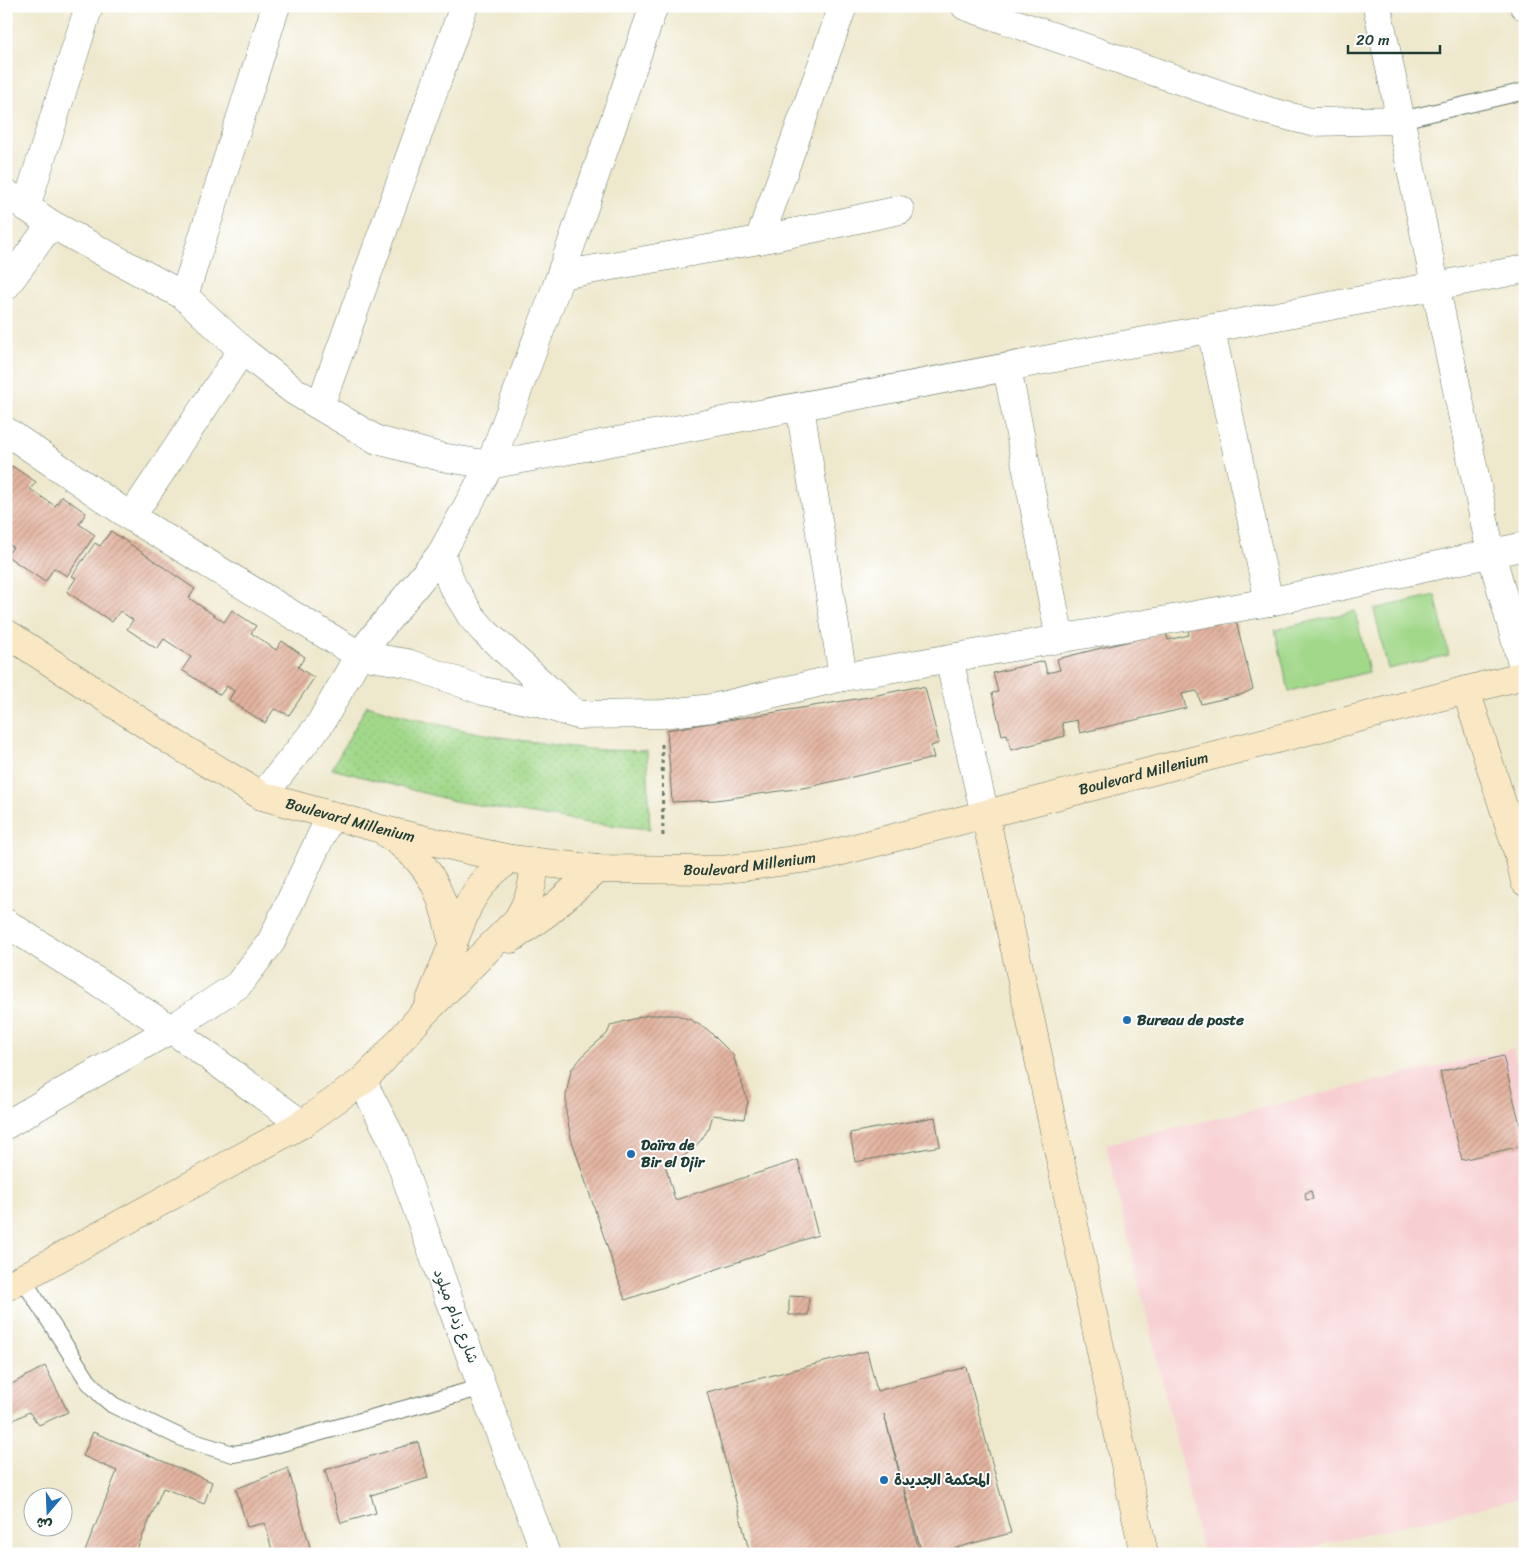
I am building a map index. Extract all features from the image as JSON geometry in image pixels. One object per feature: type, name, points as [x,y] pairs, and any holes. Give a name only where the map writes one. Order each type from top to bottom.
[{"type":"main road","name":"Boulevard Millenium","points":[[6,633],[174,742],[262,796],[377,828],[468,850],[522,860],[596,869],[721,870],[823,856],[1525,675]]},
{"type":"main road","points":[[1466,690],[1519,856],[1525,882]]},
{"type":"main road","points":[[985,815],[1144,1554]]},
{"type":"main road","points":[[377,828],[403,845],[422,864],[437,886],[446,912],[453,945]]},
{"type":"main road","points":[[14,1283],[302,1124],[362,1081],[424,1013],[517,920],[526,907],[532,892],[534,877],[522,860],[497,868],[485,879],[476,892],[468,906],[424,1013]]},
{"type":"main road","points":[[480,959],[548,913],[596,869]]},
{"type":"street","points":[[89,6],[16,200],[51,224],[184,296],[242,350],[294,391],[377,440],[440,457],[490,465],[1525,269]]},
{"type":"street","points":[[184,296],[276,6]]},
{"type":"street","points":[[320,406],[464,6]]},
{"type":"street","points":[[262,796],[320,724],[359,655],[441,554],[490,465],[561,275],[654,6]]},
{"type":"street","points":[[759,240],[843,6]]},
{"type":"street","points":[[965,6],[1268,111],[1311,122],[1401,120]]},
{"type":"street","points":[[1377,6],[1491,554],[1525,675]]},
{"type":"street","points":[[561,275],[759,240],[900,210]]},
{"type":"street","points":[[6,286],[51,224]]},
{"type":"street","points":[[1210,330],[1269,602]]},
{"type":"street","points":[[130,517],[242,350]]},
{"type":"street","points":[[1007,368],[1060,639]]},
{"type":"street","points":[[800,407],[843,677]]},
{"type":"street","points":[[6,431],[130,517],[326,637],[359,655],[407,663],[483,691],[535,702],[577,715],[662,714],[712,708],[843,677],[1269,602],[1525,546]]},
{"type":"street","points":[[441,554],[457,593],[471,616],[484,631],[577,715]]},
{"type":"street","points":[[948,659],[985,815]]},
{"type":"street","points":[[6,1124],[170,1029],[238,985],[271,942],[331,814]]},
{"type":"street","points":[[7,923],[170,1029],[302,1124]]},
{"type":"street","name":"شارع زدام ميلود","points":[[362,1081],[393,1141],[448,1297],[546,1554]]},
{"type":"lane","points":[[1401,120],[1525,91]]},
{"type":"lane","points":[[14,1283],[100,1395],[113,1405],[175,1434],[218,1451],[233,1454],[253,1451],[483,1387]]},
{"type":"path","points":[[662,714],[664,869]]},
{"type":"shaded area","points":[[1513,1049],[1525,1097],[1525,1497],[1281,1554],[1203,1554],[1106,1144]]},
{"type":"green space","points":[[1435,595],[1449,655],[1388,669],[1374,609]]},
{"type":"green space","points":[[1355,611],[1369,672],[1289,691],[1275,630]]},
{"type":"green space","points":[[367,705],[419,720],[500,737],[589,749],[647,751],[650,829],[588,823],[454,801],[332,769]]},
{"type":"building","points":[[12,466],[36,482],[30,489],[55,506],[62,496],[86,513],[79,524],[95,535],[67,576],[54,568],[45,582],[7,556],[13,547],[6,543],[6,475]]},
{"type":"building","points":[[111,531],[195,589],[189,598],[224,622],[232,610],[256,626],[251,633],[276,650],[282,641],[305,657],[298,667],[314,678],[289,715],[274,709],[265,723],[229,700],[234,691],[227,686],[220,695],[182,670],[191,657],[164,639],[157,649],[127,629],[133,620],[120,611],[112,622],[67,592],[76,578],[72,576],[95,543],[100,546]]},
{"type":"building","points":[[1218,619],[1219,625],[1236,621],[1253,689],[1243,694],[1201,704],[1197,691],[1182,694],[1186,708],[1080,733],[1077,720],[1062,723],[1065,736],[1011,750],[1007,734],[1002,735],[992,693],[998,692],[993,673],[1044,661],[1047,673],[1060,670],[1057,659],[1166,632],[1168,640],[1189,635],[1187,626]]},
{"type":"building","points":[[916,687],[925,688],[939,743],[931,746],[934,758],[809,787],[716,800],[672,802],[667,730],[868,697]]},
{"type":"building","name":"Daïra de Bir el Djir","points":[[648,1015],[677,1015],[707,1029],[733,1055],[748,1102],[744,1119],[713,1115],[709,1128],[692,1150],[681,1158],[665,1164],[675,1200],[798,1160],[818,1235],[625,1300],[571,1138],[566,1112],[566,1095],[571,1070],[587,1051],[607,1034],[611,1025]]},
{"type":"building","points":[[1503,1056],[1525,1145],[1462,1160],[1440,1072]]},
{"type":"building","points":[[935,1117],[940,1146],[855,1162],[850,1133]]},
{"type":"building","points":[[1311,1191],[1313,1199],[1306,1200],[1305,1193]]},
{"type":"building","points":[[789,1296],[809,1297],[808,1315],[789,1315]]},
{"type":"building","points":[[867,1351],[877,1391],[966,1367],[1011,1533],[933,1554],[922,1554],[884,1414],[920,1554],[750,1554],[707,1392]]},
{"type":"building","points":[[45,1366],[68,1412],[39,1425],[29,1412],[6,1424],[6,1387]]},
{"type":"building","points":[[93,1432],[212,1482],[204,1504],[163,1488],[135,1554],[84,1554],[117,1471],[83,1456]]},
{"type":"building","points":[[418,1442],[428,1478],[371,1495],[376,1513],[341,1523],[325,1470]]},
{"type":"building","points":[[288,1468],[312,1554],[273,1554],[265,1523],[247,1527],[236,1489]]},
{"type":"place","name":"Bureau de poste","points":[[1127,1020]]},
{"type":"place","name":"Daïra de Bir el Djir","points":[[631,1154]]},
{"type":"place","name":"المحكمة الجديدة","points":[[884,1480]]}]
